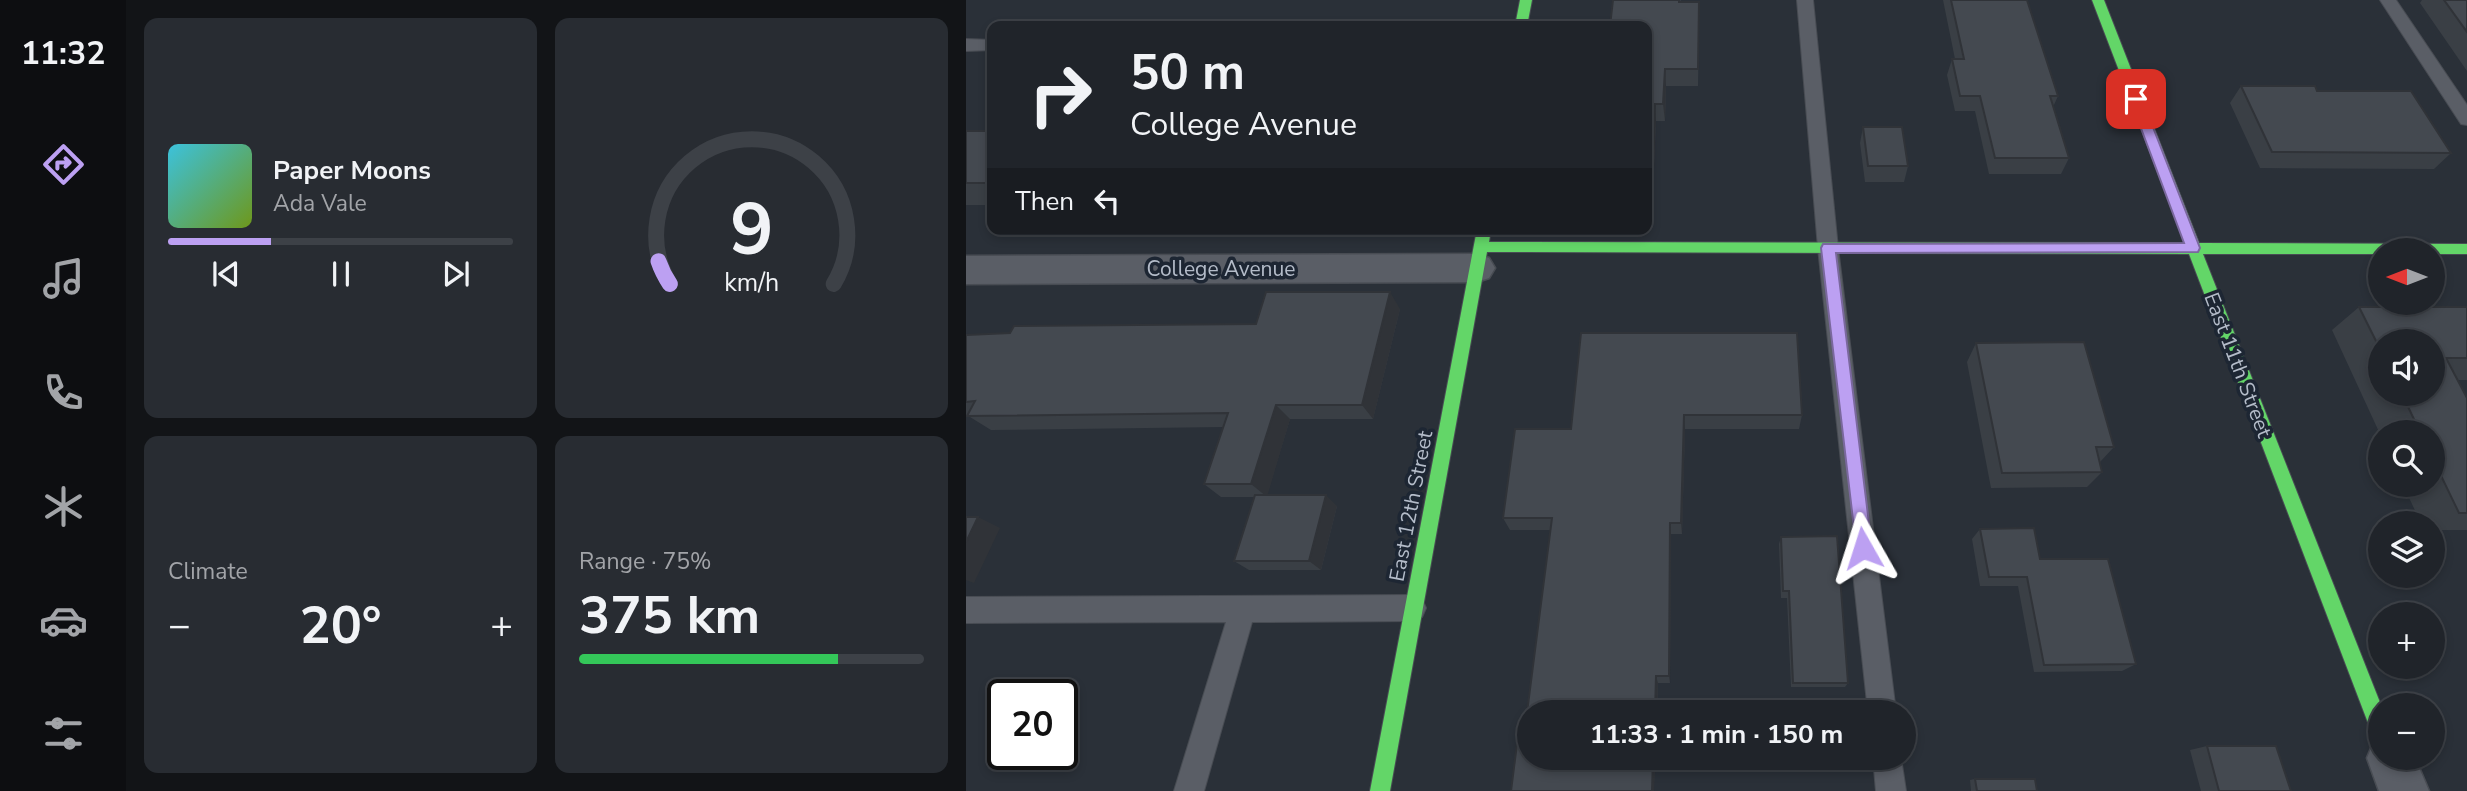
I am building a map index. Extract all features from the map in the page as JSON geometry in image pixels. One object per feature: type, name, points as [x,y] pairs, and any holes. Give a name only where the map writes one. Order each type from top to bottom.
[{"type":"street","points":[[1522,21],[1526,0]]},
{"type":"street","name":"East 11th Street","points":[[2098,0],[2368,698]]},
{"type":"street","name":"East 12th Street","points":[[1380,791],[1483,235]]},
{"type":"street","name":"College Avenue","points":[[966,270],[1828,248],[2467,249]]},
{"type":"street","points":[[2396,770],[2404,791]]},
{"type":"lane","points":[[1805,0],[1828,248],[1881,700]]},
{"type":"lane","points":[[2388,0],[2467,119]]},
{"type":"lane","points":[[966,45],[987,45]]},
{"type":"lane","points":[[966,610],[1413,608]]},
{"type":"lane","points":[[1188,791],[1242,609]]},
{"type":"lane","points":[[1888,770],[1891,791]]},
{"type":"building","points":[[1613,0],[1699,2],[1698,69],[1665,69],[1663,104],[1655,104],[1653,150],[1652,21],[1611,21]]},
{"type":"building","points":[[1951,0],[2027,0],[2058,96],[2050,96],[2069,158],[1995,158],[1980,96],[1960,96],[1952,59],[1964,59]]},
{"type":"building","points":[[2444,0],[2467,0],[2467,32]]},
{"type":"building","points":[[2241,86],[2315,86],[2317,91],[2411,91],[2451,153],[2272,152]]},
{"type":"building","points":[[1863,127],[1902,127],[1908,166],[1868,166]]},
{"type":"building","points":[[966,131],[987,131],[987,183],[966,183]]},
{"type":"building","points":[[1266,292],[1390,292],[1362,405],[1276,405],[1251,484],[1204,484],[1228,413],[967,416],[975,401],[966,402],[966,335],[1010,333],[1014,326],[1256,324]]},
{"type":"building","points":[[2359,307],[2368,307],[2368,315],[2445,315],[2445,307],[2467,307],[2467,358],[2446,358],[2467,398],[2467,513],[2459,513],[2445,484],[2445,420],[2414,420],[2408,406],[2445,406],[2445,329],[2370,329]]},
{"type":"building","points":[[1581,333],[1797,333],[1802,415],[1684,415],[1681,523],[1670,523],[1669,676],[1656,676],[1655,700],[1529,700],[1552,518],[1503,518],[1515,429],[1571,429]]},
{"type":"building","points":[[2084,342],[2114,447],[2096,447],[2102,472],[2002,473],[1976,343]]},
{"type":"building","points":[[1255,495],[1326,495],[1309,561],[1234,561]]},
{"type":"building","points":[[966,517],[978,517],[966,542]]},
{"type":"building","points":[[2034,528],[2040,559],[2108,559],[2136,664],[2044,665],[2027,577],[1989,577],[1980,529]]},
{"type":"building","points":[[1837,536],[1848,683],[1793,683],[1789,591],[1783,591],[1781,537]]},
{"type":"building","points":[[1517,744],[1517,770],[1653,770],[1652,791],[1511,791]]},
{"type":"building","points":[[2207,746],[2276,746],[2291,791],[2219,791]]},
{"type":"building","points":[[1975,779],[2035,779],[2037,791],[1977,791]]},
{"type":"traffic: fast","points":[[1522,21],[1526,0]]},
{"type":"traffic: fast","points":[[2098,0],[2368,697]]},
{"type":"traffic: fast","points":[[1380,791],[1483,235]]},
{"type":"traffic: fast","points":[[1481,247],[2467,249]]},
{"type":"route","points":[[1863,548],[1828,248],[2193,248],[2136,99]]}]
